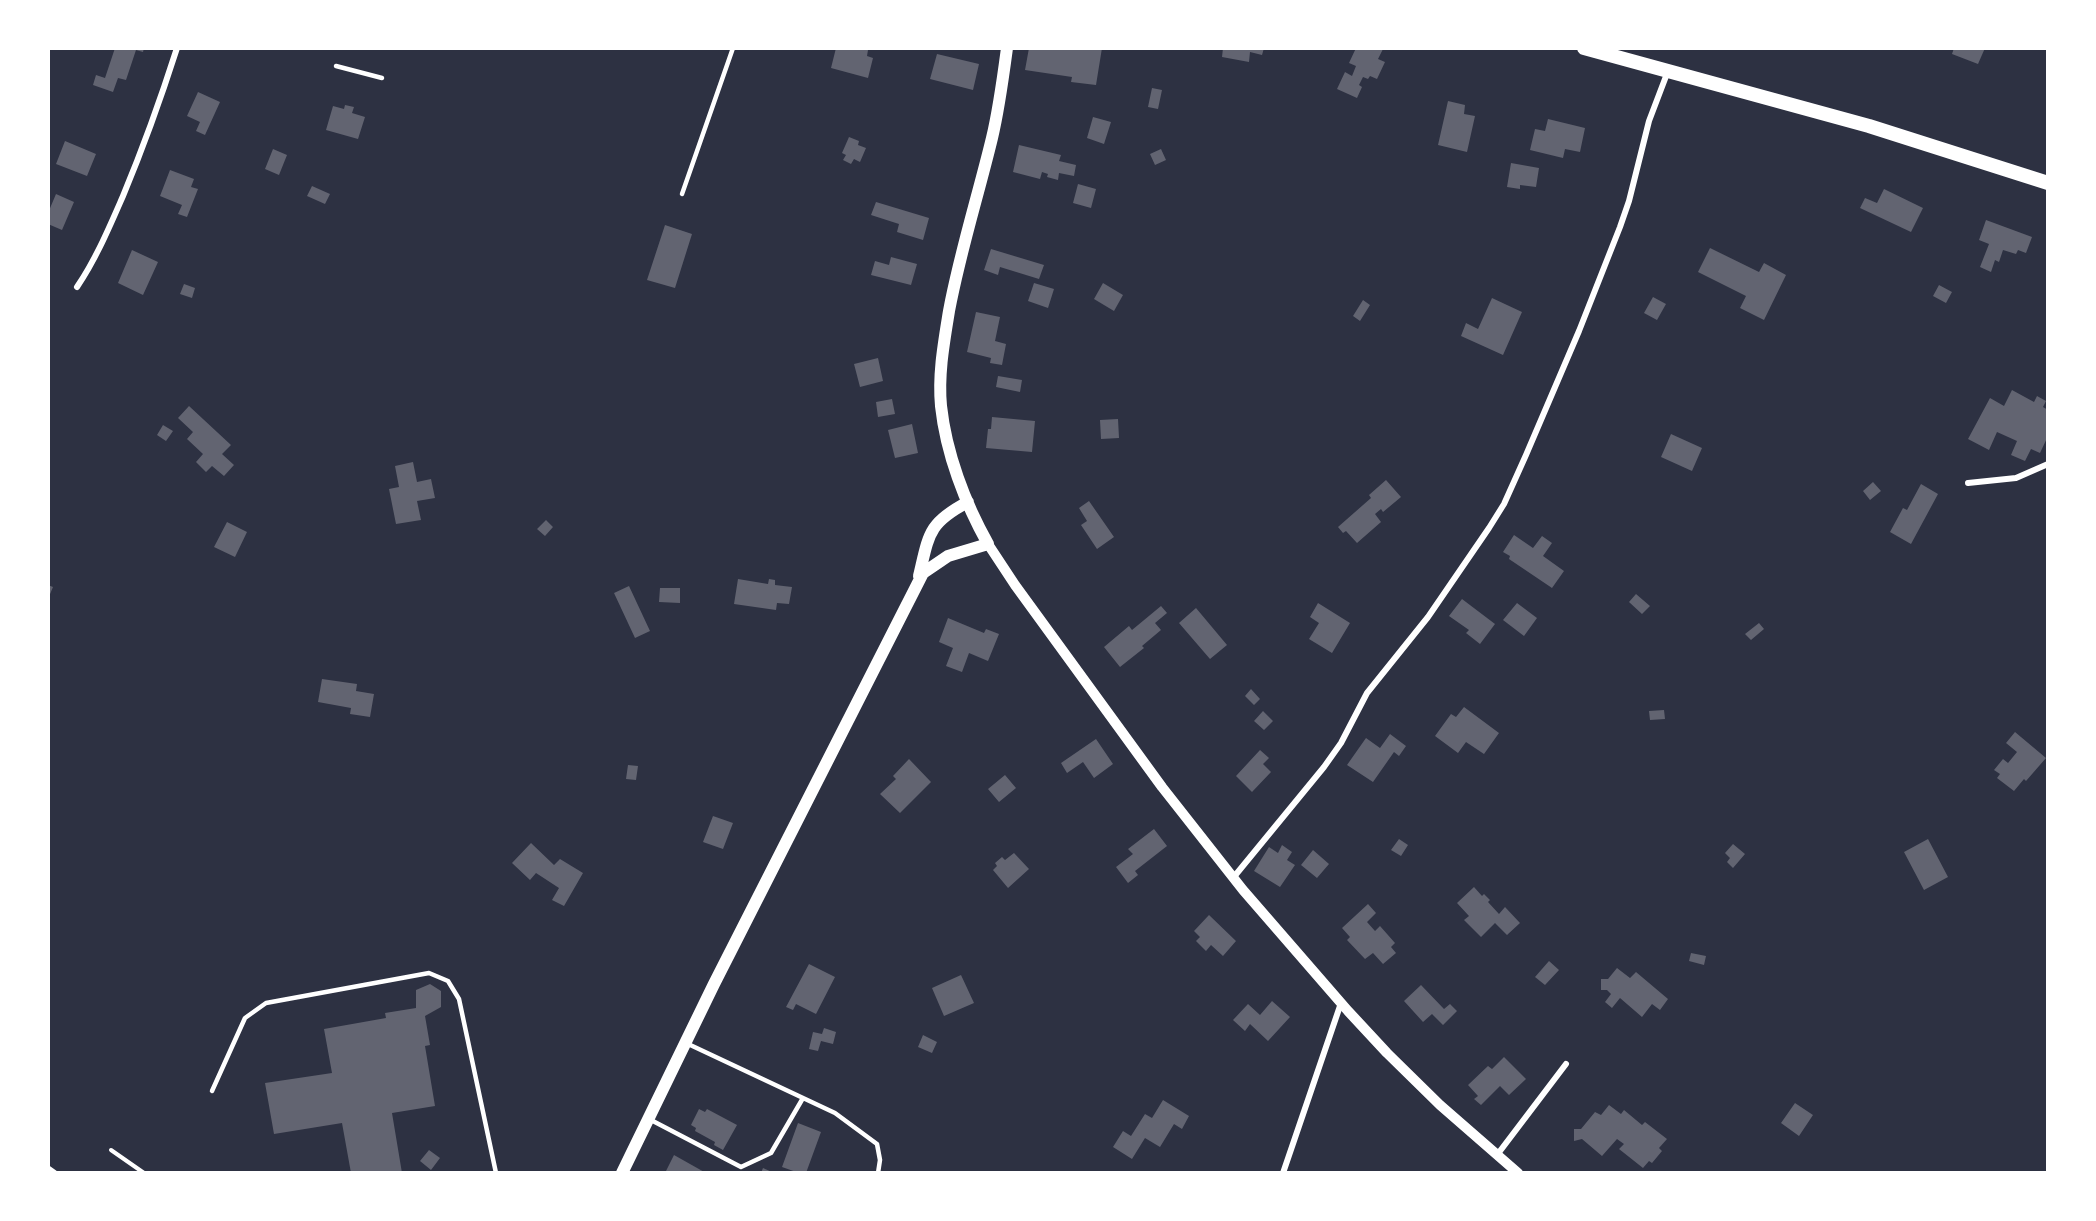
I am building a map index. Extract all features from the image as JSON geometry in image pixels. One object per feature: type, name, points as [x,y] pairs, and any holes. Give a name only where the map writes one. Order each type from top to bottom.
[{"type":"main road","points":[[622,1173],[826,762],[923,573],[941,560],[966,549],[988,544],[968,502],[944,426],[941,370],[954,288],[993,136],[1007,48]]},
{"type":"main road","points":[[1584,48],[1869,126],[2048,183]]},
{"type":"main road","points":[[917,584],[929,537],[938,521],[968,502]]},
{"type":"street","points":[[76,287],[89,269],[136,165],[159,106],[177,48]]},
{"type":"street","points":[[1233,878],[1324,767],[1341,743],[1367,693],[1414,637],[1455,580],[1504,504],[1562,373],[1620,227],[1629,201],[1649,121],[1668,70]]},
{"type":"street","points":[[1968,483],[2016,478],[2048,464]]},
{"type":"street","points":[[988,544],[1161,787],[1233,878],[1341,1004],[1422,1088],[1518,1173]]},
{"type":"street","points":[[1283,1173],[1341,1004]]},
{"type":"street","points":[[1497,1155],[1566,1064]]},
{"type":"lane","points":[[682,194],[733,48]]},
{"type":"lane","points":[[336,66],[382,78]]},
{"type":"lane","points":[[212,1091],[245,1018],[266,1004],[429,973],[448,981],[459,999],[496,1173]]},
{"type":"lane","points":[[686,1043],[835,1113],[877,1143],[880,1160],[878,1173]]},
{"type":"lane","points":[[649,1119],[741,1167],[771,1153],[803,1098]]},
{"type":"path","points":[[111,1150],[144,1173]]},
{"type":"path","points":[[49,1168],[56,1173]]},
{"type":"building","points":[[115,48],[144,48],[143,52],[136,50],[126,80],[118,78],[113,92],[93,85],[96,75],[105,78]]},
{"type":"building","points":[[836,48],[868,50],[867,56],[873,58],[868,78],[831,68]]},
{"type":"building","points":[[1029,48],[1102,48],[1096,85],[1071,82],[1072,77],[1025,70]]},
{"type":"building","points":[[1223,48],[1264,48],[1262,55],[1250,52],[1249,62],[1222,57]]},
{"type":"building","points":[[1356,48],[1383,49],[1378,59],[1385,62],[1377,79],[1370,76],[1368,79],[1363,77],[1357,98],[1337,89],[1345,72],[1352,76],[1356,66],[1349,63]]},
{"type":"building","points":[[1954,48],[1985,48],[1978,64],[1952,54]]},
{"type":"building","points":[[937,54],[979,64],[973,90],[930,79]]},
{"type":"building","points":[[1152,88],[1162,90],[1158,109],[1148,107]]},
{"type":"building","points":[[198,92],[220,102],[205,135],[196,131],[200,122],[187,116]]},
{"type":"building","points":[[1448,101],[1465,105],[1464,114],[1475,116],[1467,152],[1438,145]]},
{"type":"building","points":[[345,105],[354,107],[352,113],[365,117],[358,139],[326,130],[333,106],[344,109]]},
{"type":"building","points":[[1093,117],[1111,122],[1104,144],[1087,138]]},
{"type":"building","points":[[1548,119],[1585,128],[1580,152],[1565,149],[1563,158],[1530,150],[1535,129],[1545,131]]},
{"type":"building","points":[[849,137],[859,141],[858,145],[866,148],[860,162],[854,159],[851,164],[843,160],[846,155],[842,153]]},
{"type":"building","points":[[65,141],[96,154],[87,176],[56,164]]},
{"type":"building","points":[[1019,145],[1061,155],[1059,161],[1076,165],[1074,176],[1059,173],[1058,180],[1047,177],[1048,174],[1042,172],[1040,179],[1013,172]]},
{"type":"building","points":[[273,149],[287,155],[279,175],[265,169]]},
{"type":"building","points":[[1161,149],[1166,160],[1155,165],[1150,154]]},
{"type":"building","points":[[1511,163],[1539,168],[1536,187],[1520,185],[1520,189],[1507,187]]},
{"type":"building","points":[[170,170],[194,179],[191,187],[198,189],[187,217],[178,214],[182,205],[160,196]]},
{"type":"building","points":[[1078,184],[1096,189],[1091,208],[1073,203]]},
{"type":"building","points":[[312,186],[330,194],[325,204],[307,196]]},
{"type":"building","points":[[1884,189],[1923,208],[1911,232],[1860,208],[1865,198],[1877,203]]},
{"type":"building","points":[[56,194],[74,202],[62,230],[48,224],[48,213]]},
{"type":"building","points":[[876,202],[929,218],[923,240],[897,232],[899,224],[871,215]]},
{"type":"building","points":[[1986,220],[2032,237],[2026,253],[2018,250],[2016,254],[2003,250],[1999,262],[1995,260],[1991,272],[1980,267],[1989,244],[1979,240]]},
{"type":"building","points":[[665,225],[692,234],[675,288],[647,280]]},
{"type":"building","points":[[1710,248],[1759,272],[1764,263],[1786,275],[1764,320],[1740,308],[1746,296],[1698,272]]},
{"type":"building","points":[[991,249],[1044,265],[1039,279],[1000,267],[998,275],[984,270]]},
{"type":"building","points":[[132,250],[158,262],[143,295],[118,283]]},
{"type":"building","points":[[891,257],[917,264],[911,285],[871,275],[875,261],[889,265]]},
{"type":"building","points":[[1034,283],[1054,289],[1048,308],[1028,301]]},
{"type":"building","points":[[1103,283],[1123,295],[1114,311],[1094,299]]},
{"type":"building","points":[[184,284],[195,288],[192,298],[180,294]]},
{"type":"building","points":[[1939,285],[1952,292],[1946,303],[1933,296]]},
{"type":"building","points":[[1653,297],[1666,304],[1657,320],[1644,313]]},
{"type":"building","points":[[1492,298],[1522,312],[1503,355],[1461,336],[1466,323],[1478,329]]},
{"type":"building","points":[[1363,300],[1370,305],[1360,321],[1353,316]]},
{"type":"building","points":[[976,312],[1000,317],[995,341],[1006,344],[1002,365],[990,363],[991,358],[967,352]]},
{"type":"building","points":[[878,358],[883,381],[860,387],[854,364]]},
{"type":"building","points":[[998,376],[1022,380],[1020,392],[996,387]]},
{"type":"building","points":[[2012,390],[2034,402],[2037,396],[2046,401],[2043,407],[2048,410],[2048,436],[2040,453],[2031,449],[2025,461],[2011,455],[2017,441],[1997,432],[1989,450],[1968,439],[1990,398],[2004,406]]},
{"type":"building","points":[[892,399],[895,414],[878,417],[876,402]]},
{"type":"building","points":[[189,406],[231,445],[222,454],[234,465],[224,476],[212,466],[206,472],[196,462],[203,454],[187,439],[193,432],[178,418]]},
{"type":"building","points":[[992,417],[1035,421],[1032,452],[986,448]]},
{"type":"building","points":[[1118,419],[1119,438],[1101,439],[1100,420]]},
{"type":"building","points":[[912,424],[918,453],[895,458],[888,430]]},
{"type":"building","points":[[163,425],[173,431],[166,441],[157,435]]},
{"type":"building","points":[[1671,434],[1702,448],[1692,471],[1661,457]]},
{"type":"building","points":[[413,462],[417,482],[431,479],[435,498],[417,501],[421,520],[396,524],[389,489],[399,487],[395,466]]},
{"type":"building","points":[[1386,480],[1401,497],[1383,512],[1381,509],[1375,514],[1381,522],[1357,543],[1346,531],[1343,533],[1338,527],[1371,498],[1369,495]]},
{"type":"building","points":[[1873,482],[1881,491],[1870,500],[1863,491]]},
{"type":"building","points":[[1921,484],[1938,494],[1911,544],[1890,532],[1903,508],[1907,510]]},
{"type":"building","points":[[1089,501],[1114,537],[1097,549],[1081,525],[1087,521],[1079,508]]},
{"type":"building","points":[[546,520],[553,527],[545,536],[537,529]]},
{"type":"building","points":[[227,522],[247,532],[235,557],[214,547]]},
{"type":"building","points":[[1514,535],[1533,548],[1542,536],[1552,543],[1543,556],[1564,571],[1552,588],[1509,559],[1510,556],[1503,552]]},
{"type":"building","points":[[738,579],[768,584],[769,579],[775,580],[775,585],[792,587],[789,604],[777,603],[776,610],[734,604]]},
{"type":"building","points":[[48,585],[53,587],[48,599]]},
{"type":"building","points":[[629,586],[650,631],[635,638],[614,593]]},
{"type":"building","points":[[660,588],[680,588],[680,603],[659,602]]},
{"type":"building","points":[[1636,594],[1650,606],[1642,614],[1629,602]]},
{"type":"building","points":[[1462,599],[1495,624],[1480,644],[1466,633],[1469,630],[1449,616]]},
{"type":"building","points":[[1318,603],[1350,623],[1332,653],[1309,639],[1319,623],[1310,617]]},
{"type":"building","points":[[1517,603],[1537,618],[1524,636],[1503,620]]},
{"type":"building","points":[[1161,606],[1167,613],[1155,623],[1161,630],[1142,646],[1144,648],[1120,667],[1104,647],[1129,626],[1132,630]]},
{"type":"building","points":[[1196,608],[1227,645],[1210,659],[1179,623]]},
{"type":"building","points":[[948,618],[984,633],[986,629],[999,634],[988,661],[969,653],[962,672],[946,666],[953,648],[939,642]]},
{"type":"building","points":[[1759,623],[1764,629],[1751,640],[1745,634]]},
{"type":"building","points":[[322,679],[357,684],[356,691],[374,694],[370,717],[350,714],[351,708],[318,702]]},
{"type":"building","points":[[1251,689],[1260,699],[1254,705],[1245,696]]},
{"type":"building","points":[[1464,707],[1499,733],[1484,754],[1466,742],[1458,753],[1435,736],[1451,714],[1456,717]]},
{"type":"building","points":[[1664,710],[1665,719],[1650,720],[1649,711]]},
{"type":"building","points":[[1263,711],[1273,721],[1264,730],[1254,721]]},
{"type":"building","points":[[2015,732],[2046,758],[2014,791],[1997,778],[2000,774],[1994,770],[2003,759],[2008,763],[2017,752],[2006,743]]},
{"type":"building","points":[[1390,734],[1406,746],[1399,756],[1394,752],[1373,782],[1347,765],[1366,738],[1380,748]]},
{"type":"building","points":[[1096,739],[1113,764],[1094,778],[1083,762],[1067,773],[1061,763]]},
{"type":"building","points":[[1260,750],[1269,758],[1263,764],[1271,772],[1252,792],[1236,776]]},
{"type":"building","points":[[909,759],[931,782],[900,813],[880,794],[896,779],[893,776]]},
{"type":"building","points":[[628,765],[638,766],[636,780],[626,779]]},
{"type":"building","points":[[1005,775],[1016,788],[999,802],[988,789]]},
{"type":"building","points":[[713,816],[733,823],[723,849],[703,842]]},
{"type":"building","points":[[1154,829],[1167,846],[1135,871],[1138,875],[1128,883],[1116,867],[1133,854],[1128,849]]},
{"type":"building","points":[[1399,839],[1408,845],[1401,856],[1391,850]]},
{"type":"building","points":[[1928,839],[1948,877],[1924,890],[1904,852]]},
{"type":"building","points":[[531,843],[554,865],[560,859],[583,873],[564,906],[552,900],[559,888],[536,873],[530,880],[512,863]]},
{"type":"building","points":[[1733,844],[1745,854],[1733,868],[1727,862],[1730,858],[1725,853]]},
{"type":"building","points":[[1282,845],[1292,852],[1287,860],[1295,865],[1280,887],[1254,871],[1269,847],[1278,853]]},
{"type":"building","points":[[1313,850],[1329,864],[1317,878],[1301,865]]},
{"type":"building","points":[[1014,853],[1029,869],[1008,888],[993,870],[997,866],[995,863],[1002,857],[1005,860]]},
{"type":"building","points":[[1474,887],[1482,896],[1484,894],[1490,900],[1488,902],[1499,914],[1505,907],[1520,923],[1507,935],[1495,923],[1481,937],[1464,920],[1469,916],[1457,903]]},
{"type":"building","points":[[1368,904],[1376,913],[1367,922],[1375,931],[1380,926],[1395,943],[1391,947],[1396,953],[1383,964],[1373,953],[1365,959],[1347,940],[1350,937],[1342,928]]},
{"type":"building","points":[[1209,915],[1236,941],[1223,956],[1211,945],[1206,951],[1196,941],[1200,937],[1194,931]]},
{"type":"building","points":[[1691,953],[1706,956],[1704,965],[1689,961]]},
{"type":"building","points":[[1549,961],[1559,970],[1545,985],[1535,977]]},
{"type":"building","points":[[809,964],[835,977],[816,1014],[796,1004],[793,1010],[786,1007]]},
{"type":"building","points":[[1617,968],[1630,978],[1636,972],[1668,999],[1660,1010],[1652,1004],[1642,1017],[1620,998],[1612,1008],[1605,1002],[1611,994],[1607,990],[1601,990],[1601,979],[1608,979]]},
{"type":"building","points":[[961,975],[974,1003],[944,1016],[932,988]]},
{"type":"building","points":[[430,984],[441,991],[441,1007],[425,1016],[430,1045],[425,1046],[435,1106],[392,1113],[402,1173],[351,1173],[342,1123],[274,1134],[265,1083],[332,1073],[324,1029],[386,1018],[385,1013],[416,1008],[416,990]]},
{"type":"building","points":[[1421,985],[1444,1009],[1450,1004],[1457,1011],[1443,1025],[1432,1014],[1423,1022],[1404,1001]]},
{"type":"building","points":[[1272,1001],[1290,1017],[1268,1041],[1250,1024],[1245,1031],[1233,1020],[1248,1004],[1260,1015]]},
{"type":"building","points":[[824,1028],[836,1032],[833,1044],[821,1041],[818,1051],[809,1049],[813,1032],[822,1034]]},
{"type":"building","points":[[923,1035],[937,1042],[932,1053],[918,1047]]},
{"type":"building","points":[[1504,1057],[1526,1079],[1509,1095],[1500,1086],[1481,1105],[1474,1099],[1478,1096],[1468,1085],[1488,1066],[1492,1069]]},
{"type":"building","points":[[1163,1100],[1189,1116],[1182,1129],[1174,1124],[1160,1147],[1145,1138],[1132,1159],[1113,1147],[1123,1131],[1131,1136],[1145,1114],[1152,1118]]},
{"type":"building","points":[[1795,1103],[1813,1115],[1799,1136],[1781,1123]]},
{"type":"building","points":[[1609,1105],[1621,1114],[1624,1110],[1642,1125],[1645,1122],[1667,1139],[1659,1148],[1662,1151],[1652,1163],[1649,1161],[1643,1168],[1619,1149],[1624,1144],[1617,1139],[1602,1156],[1582,1139],[1574,1141],[1574,1129],[1581,1129],[1595,1112],[1601,1115]]},
{"type":"building","points":[[699,1109],[705,1112],[707,1109],[737,1125],[723,1150],[714,1145],[715,1142],[695,1131],[696,1128],[691,1125]]},
{"type":"building","points":[[798,1123],[821,1132],[806,1173],[782,1167]]},
{"type":"building","points":[[429,1150],[440,1158],[431,1170],[420,1161]]},
{"type":"building","points":[[674,1155],[706,1173],[665,1173]]},
{"type":"building","points":[[763,1168],[774,1173],[761,1173]]}]
